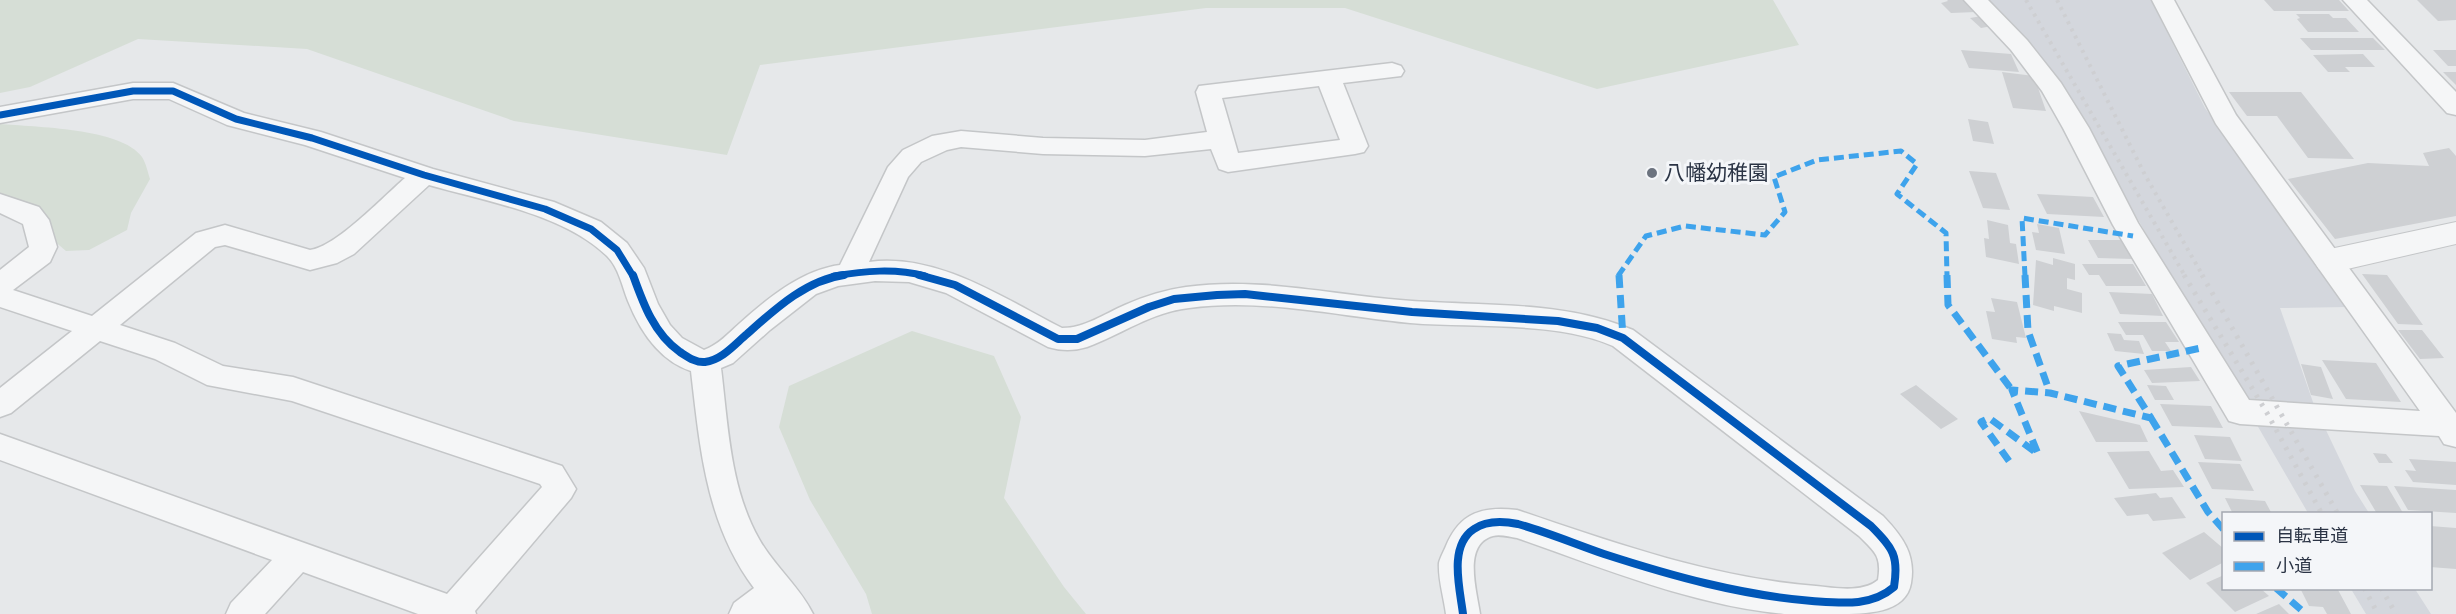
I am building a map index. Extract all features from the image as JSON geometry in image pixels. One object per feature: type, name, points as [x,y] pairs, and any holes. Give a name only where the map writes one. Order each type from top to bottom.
[{"type":"street","points":[[1975,0],[2019,45],[2052,88],[2076,128],[2126,225],[2240,412],[2453,429]]},
{"type":"street","points":[[2163,0],[2225,118],[2453,429]]},
{"type":"street","points":[[2354,0],[2456,107]]},
{"type":"street","points":[[1328,77],[1355,146],[1228,163],[1208,92],[1328,77],[1392,71]]},
{"type":"street","points":[[0,115],[133,91],[173,91],[184,94],[228,116],[342,147],[424,175],[524,202],[591,229],[617,250],[630,267],[644,305],[660,333],[672,346],[689,358],[705,362],[718,358],[730,350],[760,322],[806,287],[850,273],[893,271],[926,276],[955,285],[1058,339],[1077,339],[1088,335],[1148,306],[1186,297],[1224,294],[1278,297],[1409,312],[1562,321],[1593,325],[1623,338],[1850,507],[1889,544],[1897,567],[1894,587],[1888,593],[1868,601],[1853,603],[1778,599],[1677,578],[1517,524],[1494,521],[1474,529],[1460,547],[1456,562],[1463,614]]},
{"type":"street","points":[[850,273],[897,173],[912,156],[941,142],[961,139],[1043,146],[1145,148],[1222,139]]},
{"type":"street","points":[[0,405],[206,240],[225,235],[310,260],[332,255],[424,175]]},
{"type":"street","points":[[0,202],[30,214],[36,220],[43,247],[40,255],[0,285]]},
{"type":"street","points":[[2330,261],[2456,233]]},
{"type":"street","points":[[0,296],[165,351],[218,377],[293,389],[551,475],[560,489],[456,613],[0,447]]},
{"type":"street","points":[[705,362],[719,470],[726,498],[746,548],[786,602],[746,614]]},
{"type":"street","points":[[243,614],[298,555]]},
{"type":"shaded area","points":[[0,0],[1773,0],[1799,45],[1597,89],[1345,8],[1206,8],[760,65],[727,155],[514,121],[307,49],[138,39],[30,87],[0,93]]},
{"type":"shaded area","points":[[1984,0],[2151,0],[2205,108],[2348,307],[2280,308],[2314,405],[2355,491],[2368,512],[2307,512],[2067,97]]},
{"type":"shaded area","points":[[0,124],[76,131],[116,140],[132,147],[142,157],[150,179],[131,213],[127,230],[89,250],[66,251],[0,195]]},
{"type":"shaded area","points":[[912,331],[994,356],[1021,417],[1004,498],[1064,587],[1086,614],[872,614],[866,594],[810,500],[779,427],[789,386]]},
{"type":"shaded area","points":[[2352,590],[2416,590],[2431,614],[2366,614]]},
{"type":"building","points":[[1947,0],[1964,0],[1976,12],[1951,13],[1941,3]]},
{"type":"building","points":[[2264,0],[2339,0],[2349,11],[2274,11]]},
{"type":"building","points":[[2417,0],[2456,0],[2456,20],[2438,21]]},
{"type":"building","points":[[2296,14],[2329,14],[2333,18],[2346,18],[2359,32],[2308,32],[2297,19],[2300,18]]},
{"type":"building","points":[[1982,16],[1992,26],[1981,28],[1970,18]]},
{"type":"building","points":[[2300,38],[2373,38],[2385,50],[2311,50]]},
{"type":"building","points":[[1961,50],[2011,54],[2019,72],[1969,68]]},
{"type":"building","points":[[2433,50],[2456,50],[2456,66],[2448,66]]},
{"type":"building","points":[[2363,54],[2375,67],[2345,67],[2350,72],[2328,72],[2313,55]]},
{"type":"building","points":[[2002,72],[2034,76],[2046,111],[2013,108]]},
{"type":"building","points":[[2443,72],[2456,72],[2456,85]]},
{"type":"building","points":[[2229,92],[2301,92],[2354,159],[2308,158],[2277,116],[2247,116]]},
{"type":"building","points":[[1968,119],[1988,122],[1994,144],[1973,141]]},
{"type":"building","points":[[2449,148],[2456,156],[2456,216],[2335,239],[2288,179],[2368,163],[2429,166],[2423,153]]},
{"type":"building","points":[[1969,171],[1996,173],[2010,210],[1983,208]]},
{"type":"building","points":[[2037,194],[2093,197],[2104,217],[2047,214]]},
{"type":"building","points":[[1987,220],[2008,225],[2010,243],[2016,244],[2019,264],[1986,257],[1984,238],[1989,239]]},
{"type":"building","points":[[2037,224],[2059,228],[2065,254],[2036,250],[2032,232],[2039,233]]},
{"type":"building","points":[[2088,240],[2122,240],[2133,259],[2098,258]]},
{"type":"building","points":[[2053,258],[2075,264],[2075,280],[2067,278],[2067,289],[2082,293],[2082,313],[2054,306],[2054,311],[2033,305],[2036,260],[2053,265]]},
{"type":"building","points":[[2082,264],[2133,264],[2146,286],[2106,286],[2099,275],[2089,275]]},
{"type":"building","points":[[2362,274],[2387,275],[2423,325],[2398,324]]},
{"type":"building","points":[[2109,292],[2152,294],[2163,316],[2120,314]]},
{"type":"building","points":[[1991,298],[2017,302],[2026,338],[2016,337],[2017,343],[1992,339],[1986,311],[1995,312]]},
{"type":"building","points":[[2118,322],[2166,322],[2179,342],[2165,342],[2171,351],[2152,351],[2143,335],[2126,335]]},
{"type":"building","points":[[2398,330],[2422,330],[2444,358],[2420,359]]},
{"type":"building","points":[[2107,333],[2121,334],[2124,340],[2139,341],[2144,354],[2115,351]]},
{"type":"building","points":[[2322,360],[2376,363],[2401,402],[2346,399]]},
{"type":"building","points":[[2301,364],[2321,367],[2333,399],[2311,395]]},
{"type":"building","points":[[2191,367],[2200,381],[2152,383],[2144,370]]},
{"type":"building","points":[[1916,385],[1958,419],[1941,429],[1900,394]]},
{"type":"building","points":[[2147,385],[2166,386],[2174,400],[2155,400]]},
{"type":"building","points":[[2160,404],[2211,406],[2223,428],[2172,426]]},
{"type":"building","points":[[2079,411],[2140,425],[2148,442],[2096,442]]},
{"type":"building","points":[[2194,435],[2230,437],[2242,461],[2205,459]]},
{"type":"building","points":[[2149,451],[2161,471],[2173,470],[2184,487],[2129,489],[2107,452]]},
{"type":"building","points":[[2373,453],[2386,454],[2393,463],[2379,463]]},
{"type":"building","points":[[2409,459],[2456,462],[2456,485],[2413,482],[2405,470],[2416,471]]},
{"type":"building","points":[[2198,462],[2240,464],[2254,491],[2212,489]]},
{"type":"building","points":[[2360,485],[2387,486],[2402,512],[2376,512]]},
{"type":"building","points":[[2394,486],[2456,490],[2456,513],[2408,510]]},
{"type":"building","points":[[2156,493],[2160,498],[2172,497],[2186,518],[2153,521],[2148,514],[2127,516],[2114,498]]},
{"type":"building","points":[[2225,498],[2265,501],[2271,512],[2232,512]]},
{"type":"building","points":[[2432,526],[2456,528],[2456,569],[2432,567]]},
{"type":"building","points":[[2204,532],[2222,547],[2222,563],[2190,580],[2162,553]]},
{"type":"building","points":[[2222,576],[2222,590],[2262,590],[2269,596],[2235,612],[2206,583]]},
{"type":"building","points":[[2301,590],[2338,590],[2351,614],[2327,614],[2323,607],[2309,606]]},
{"type":"building","points":[[2279,604],[2289,614],[2256,614]]},
{"type":"railway","points":[[2026,0],[2185,276]]},
{"type":"railway","points":[[2057,0],[2145,175],[2203,276]]},
{"type":"railway","points":[[2184,275],[2267,413],[2321,512]]},
{"type":"railway","points":[[2202,275],[2337,512]]},
{"type":"railway","points":[[2365,590],[2378,614]]},
{"type":"railway","points":[[2382,590],[2396,614]]},
{"type":"marked path","points":[[1623,338],[1618,276],[1646,236],[1685,226],[1765,235],[1785,212],[1774,177],[1817,160],[1901,151],[1917,164],[1897,194],[1946,233],[1948,305],[2012,390]]},
{"type":"marked path","points":[[2050,393],[2028,331],[2022,218],[2133,236]]},
{"type":"marked path","points":[[2009,461],[1981,422],[1989,418],[2038,454],[2012,390],[2050,393],[2151,418],[2118,366],[2201,348]]},
{"type":"marked path","points":[[2151,418],[2208,512],[2222,528]]},
{"type":"marked path","points":[[2278,590],[2306,614]]},
{"type":"cycle path","points":[[0,115],[133,91],[173,91],[236,119],[312,138],[424,175],[545,209],[591,229],[617,250],[630,268],[644,305],[660,333],[672,346],[693,360],[705,362],[723,355],[760,322],[806,287],[835,276],[875,271],[909,272],[955,285],[1058,339],[1077,339],[1137,312],[1174,299],[1245,294],[1384,310],[1571,322],[1597,328],[1623,338],[1871,526],[1889,544],[1897,567],[1894,587],[1879,598],[1843,603],[1785,599],[1707,585],[1631,563],[1517,524],[1494,521],[1474,529],[1466,537],[1456,562],[1463,614]]},
{"type":"place","name":"八幡幼稚園","points":[[1652,173]]}]
